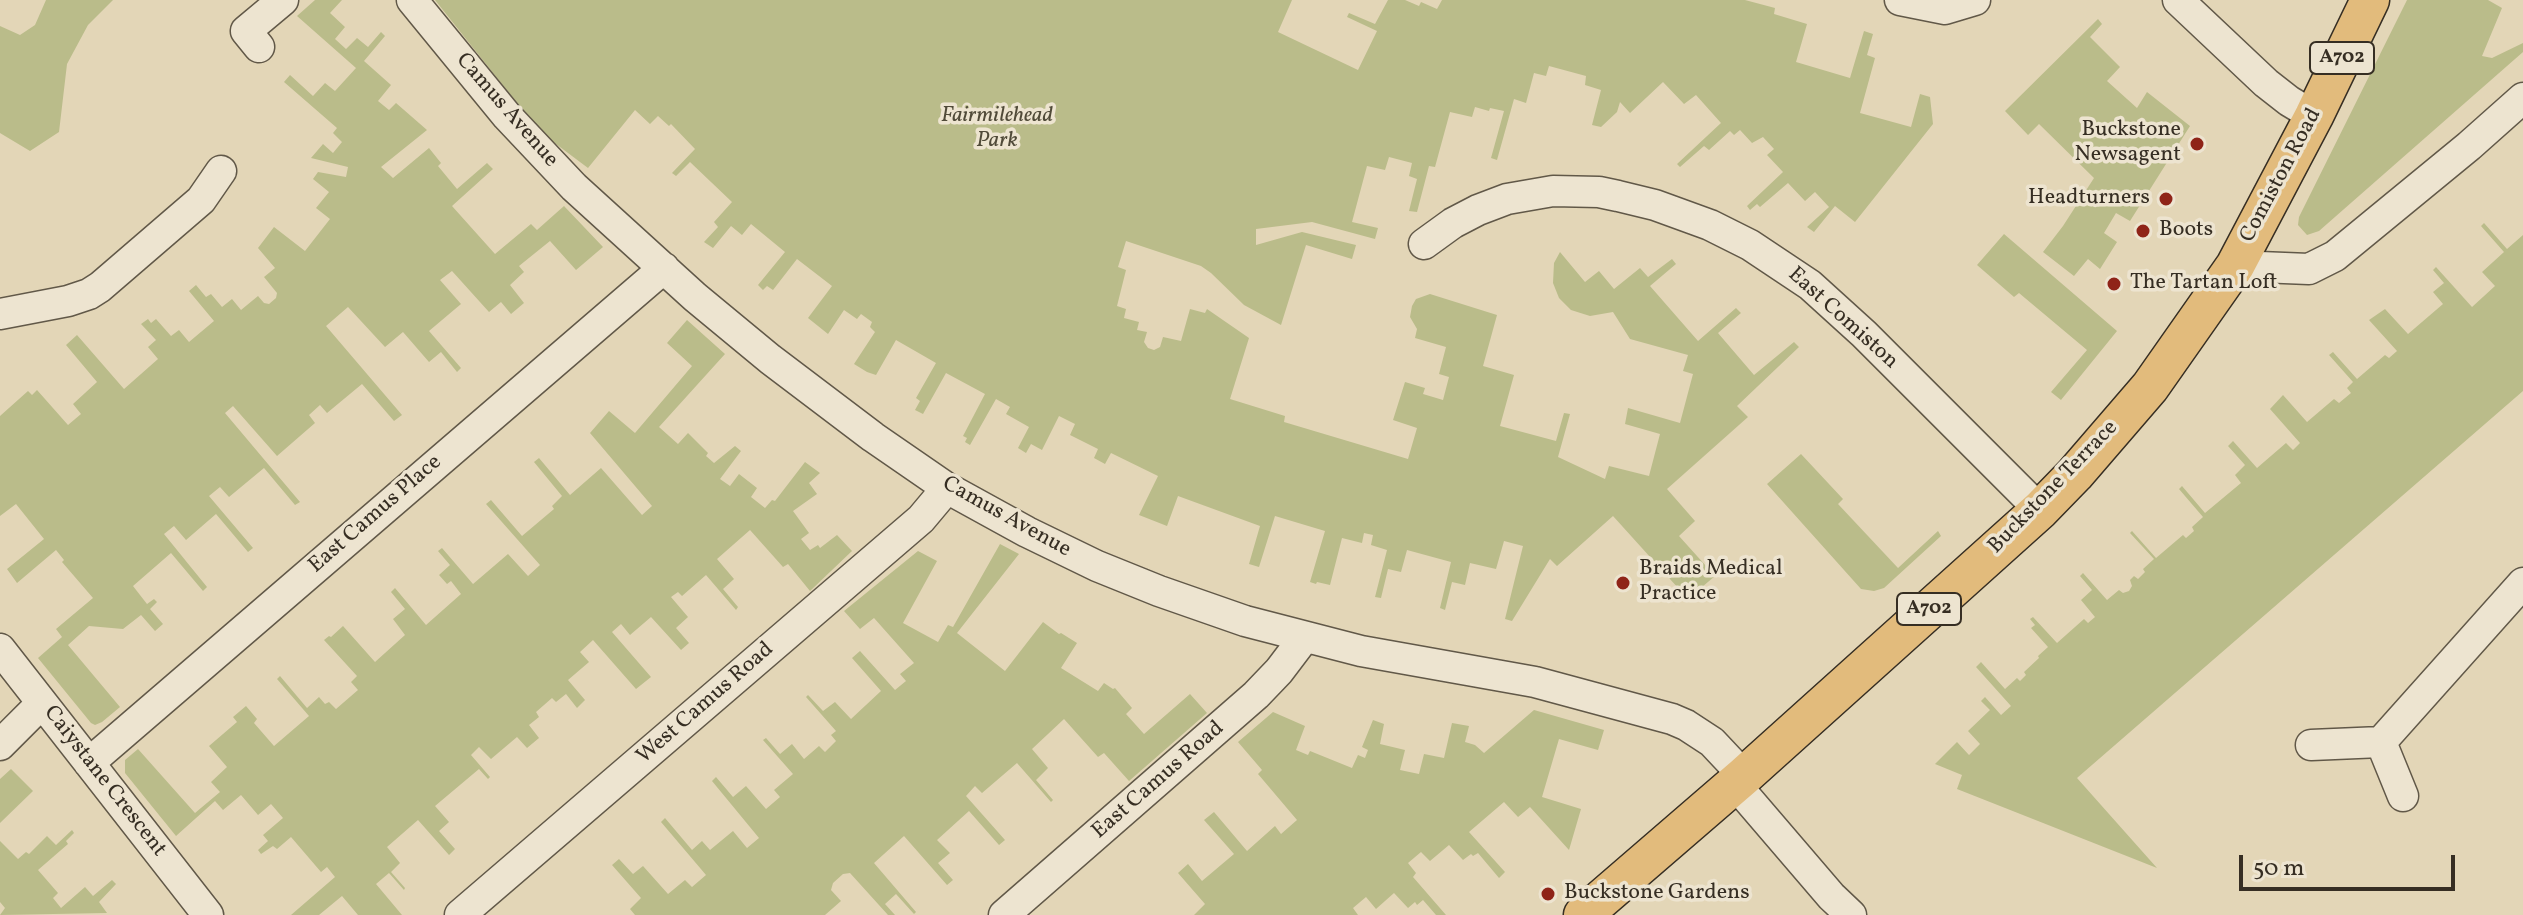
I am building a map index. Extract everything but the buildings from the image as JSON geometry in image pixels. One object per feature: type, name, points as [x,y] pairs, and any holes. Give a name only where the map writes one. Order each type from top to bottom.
[{"type":"main road","name":"Comiston Road","points":[[2235,266],[2314,116],[2370,0]]},
{"type":"main road","name":"Buckstone Terrace","points":[[1583,915],[1740,780],[2040,510],[2150,387],[2235,266]]},
{"type":"street","points":[[244,32],[283,0]]},
{"type":"street","name":"Camus Avenue","points":[[412,0],[497,104],[574,187],[801,384],[947,488],[1097,566],[1218,613],[1304,638],[1535,682],[1660,715],[1704,736],[1740,780]]},
{"type":"street","points":[[1900,0],[1945,9],[1975,0]]},
{"type":"street","points":[[2178,0],[2266,83],[2314,116]]},
{"type":"street","points":[[2235,266],[2309,269],[2335,256],[2523,98]]},
{"type":"street","points":[[0,314],[68,301],[100,287],[201,200],[221,171]]},
{"type":"street","name":"East Comiston","points":[[1424,244],[1478,210],[1507,199],[1553,191],[1618,196],[1655,205],[1710,225],[1750,245],[1810,285],[1864,334],[2040,510]]},
{"type":"street","name":"East Camus Place","points":[[89,763],[664,268]]},
{"type":"street","name":"West Camus Road","points":[[460,915],[921,519],[947,488]]},
{"type":"street","points":[[2311,745],[2381,742],[2523,583]]},
{"type":"street","name":"East Camus Road","points":[[1004,915],[1256,695],[1304,638]]},
{"type":"street","name":"Caiystane Crescent","points":[[0,649],[208,915]]},
{"type":"street","points":[[0,745],[42,703]]},
{"type":"street","points":[[2381,742],[2403,796]]},
{"type":"street","points":[[1740,780],[1831,896],[1851,915]]},
{"type":"green space","points":[[46,0],[113,0],[88,25],[67,64],[59,132],[30,151],[0,133],[0,26],[20,35],[35,25]]},
{"type":"green space","points":[[315,0],[342,0],[330,13],[345,27],[335,39],[346,49],[357,38],[368,47],[381,32],[385,36],[364,61],[391,85],[378,101],[389,110],[396,103],[427,130],[381,167],[393,178],[429,148],[441,163],[438,166],[457,189],[487,163],[493,169],[452,206],[495,254],[531,224],[537,230],[564,206],[603,247],[576,270],[550,241],[519,266],[524,272],[510,285],[524,303],[511,314],[501,302],[489,312],[452,271],[440,280],[461,304],[429,331],[461,368],[457,372],[441,352],[429,362],[403,332],[385,347],[348,307],[326,326],[402,415],[394,421],[362,384],[327,413],[320,405],[309,415],[315,423],[277,456],[233,406],[225,413],[300,502],[295,505],[264,468],[229,497],[220,487],[209,496],[253,548],[248,552],[216,514],[186,540],[174,526],[164,534],[207,587],[203,591],[171,553],[133,586],[147,604],[154,599],[157,602],[150,609],[163,624],[155,631],[141,615],[123,629],[89,626],[68,645],[120,707],[95,725],[38,658],[62,637],[56,629],[93,598],[62,562],[64,560],[56,550],[17,583],[7,569],[44,539],[16,504],[0,516],[0,416],[28,391],[32,395],[37,390],[68,425],[81,414],[73,404],[97,382],[66,345],[77,335],[124,389],[158,359],[148,347],[156,340],[141,324],[148,319],[151,323],[156,319],[171,336],[179,330],[189,342],[214,321],[189,291],[196,285],[206,297],[211,294],[222,307],[232,299],[241,310],[258,296],[269,304],[276,298],[277,293],[264,277],[275,268],[258,248],[274,227],[305,251],[330,219],[316,208],[329,192],[313,179],[318,172],[346,177],[348,167],[311,158],[323,144],[333,153],[342,142],[333,133],[337,128],[284,82],[290,75],[313,96],[325,83],[335,91],[356,68],[297,16]]},
{"type":"green space","name":"Fairmilehead Park","points":[[435,0],[1292,0],[1278,32],[1358,70],[1377,31],[1347,17],[1349,13],[1375,24],[1388,0],[1405,0],[1419,6],[1421,2],[1437,9],[1442,0],[1745,0],[1775,8],[1774,14],[1807,24],[1796,62],[1850,78],[1864,31],[1873,34],[1867,55],[1875,58],[1860,113],[1911,127],[1920,94],[1930,97],[1933,124],[1855,222],[1835,206],[1814,232],[1807,227],[1829,207],[1815,192],[1805,201],[1788,183],[1760,207],[1757,204],[1750,210],[1747,206],[1783,172],[1767,155],[1774,149],[1763,137],[1752,143],[1740,130],[1734,135],[1730,131],[1709,150],[1704,146],[1680,167],[1677,164],[1721,123],[1696,95],[1684,104],[1663,82],[1630,113],[1620,102],[1617,112],[1601,127],[1592,125],[1601,90],[1585,85],[1586,76],[1549,66],[1546,76],[1534,73],[1526,103],[1514,99],[1497,160],[1491,158],[1504,111],[1475,107],[1472,117],[1450,112],[1435,167],[1429,166],[1417,212],[1409,211],[1417,179],[1409,176],[1412,163],[1389,157],[1385,170],[1367,166],[1352,222],[1378,228],[1375,239],[1312,222],[1256,229],[1256,245],[1302,232],[1356,245],[1352,259],[1306,245],[1281,325],[1244,305],[1201,266],[1126,241],[1118,267],[1126,270],[1117,306],[1126,309],[1124,318],[1139,322],[1137,330],[1147,332],[1144,342],[1148,348],[1154,350],[1160,347],[1163,337],[1181,341],[1190,309],[1205,313],[1207,309],[1249,338],[1230,399],[1285,416],[1284,422],[1408,459],[1417,428],[1393,420],[1405,382],[1425,388],[1423,394],[1443,400],[1449,377],[1439,374],[1446,347],[1415,338],[1417,329],[1410,317],[1416,299],[1430,294],[1497,315],[1483,366],[1514,375],[1500,426],[1556,441],[1564,413],[1570,414],[1558,457],[1605,479],[1609,466],[1649,476],[1660,434],[1625,424],[1628,408],[1680,423],[1693,374],[1683,371],[1688,355],[1630,339],[1613,312],[1590,316],[1571,310],[1559,298],[1553,283],[1554,263],[1560,252],[1585,282],[1599,271],[1614,289],[1640,268],[1648,277],[1672,259],[1676,264],[1650,286],[1698,341],[1736,308],[1741,313],[1718,333],[1754,375],[1794,342],[1799,347],[1737,406],[1748,417],[1667,489],[1695,521],[1679,536],[1715,576],[1688,599],[1613,516],[1557,566],[1550,559],[1512,621],[1505,619],[1523,546],[1504,541],[1496,569],[1470,563],[1465,585],[1452,582],[1445,610],[1440,608],[1451,562],[1407,550],[1401,572],[1388,569],[1381,598],[1375,597],[1387,550],[1371,545],[1373,535],[1364,533],[1362,543],[1342,538],[1330,585],[1316,584],[1310,582],[1325,531],[1275,516],[1259,567],[1249,564],[1260,526],[1178,496],[1167,526],[1139,515],[1158,476],[1111,453],[1105,464],[1094,458],[1098,449],[1070,435],[1075,424],[1059,416],[1042,450],[1031,444],[1026,453],[1018,448],[1029,427],[1006,414],[1010,407],[996,399],[970,445],[963,436],[985,394],[946,373],[923,414],[915,410],[920,401],[916,398],[936,363],[896,340],[876,375],[867,372],[854,364],[875,332],[870,327],[872,322],[861,314],[857,319],[844,310],[828,334],[808,318],[832,286],[797,259],[773,290],[767,286],[763,290],[758,285],[785,252],[751,224],[742,235],[731,226],[713,248],[704,242],[718,227],[714,222],[732,202],[690,162],[676,176],[672,173],[695,149],[671,124],[669,126],[658,116],[650,124],[635,110],[588,168],[540,132]]},
{"type":"green space","points":[[2407,0],[2488,0],[2502,8],[2482,56],[2492,58],[2523,43],[2523,52],[2319,231],[2307,235],[2298,225],[2299,217]]},
{"type":"green space","points":[[2098,19],[2102,24],[2090,37],[2120,67],[2107,81],[2137,108],[2147,92],[2190,126],[2130,221],[2116,213],[2104,233],[2117,242],[2100,269],[2088,259],[2074,276],[2043,252],[2094,178],[2039,124],[2028,135],[2005,111]]},
{"type":"green space","points":[[2484,223],[2507,249],[2523,235],[2523,391],[2077,778],[2157,868],[1957,789],[1962,775],[1935,764],[1957,742],[1969,755],[1980,744],[1968,731],[1990,710],[1981,701],[1985,697],[2001,715],[2011,706],[1976,667],[1981,662],[2005,689],[2017,678],[2020,681],[2026,675],[2024,672],[2048,647],[2031,628],[2035,625],[2030,619],[2033,617],[2057,643],[2084,619],[2088,623],[2095,617],[2081,600],[2092,590],[2080,576],[2083,573],[2107,600],[2119,590],[2123,593],[2129,591],[2132,586],[2130,580],[2134,576],[2138,579],[2154,559],[2130,533],[2132,531],[2156,558],[2183,535],[2186,538],[2194,531],[2192,527],[2203,517],[2179,489],[2182,486],[2205,513],[2241,483],[2235,475],[2245,465],[2228,446],[2233,441],[2257,468],[2286,443],[2293,450],[2300,443],[2270,409],[2283,395],[2307,422],[2334,399],[2339,403],[2351,393],[2347,388],[2353,382],[2329,355],[2333,352],[2357,379],[2385,355],[2389,358],[2397,351],[2369,320],[2385,309],[2408,334],[2443,304],[2433,292],[2444,283],[2433,270],[2436,267],[2472,307],[2495,286],[2482,272],[2504,252],[2481,226]]},
{"type":"green space","points":[[2004,234],[2117,331],[2061,400],[2051,392],[2087,350],[2019,293],[2014,297],[1977,265]]},
{"type":"green space","points":[[687,320],[725,354],[659,427],[678,444],[688,433],[714,463],[735,446],[741,451],[720,479],[730,486],[739,474],[757,488],[751,497],[765,508],[772,500],[775,501],[805,462],[820,473],[809,483],[817,494],[793,511],[809,533],[801,539],[810,550],[818,545],[820,548],[837,535],[852,551],[810,591],[788,564],[783,567],[750,530],[717,559],[734,579],[723,589],[738,607],[736,610],[706,575],[682,596],[678,592],[671,597],[688,617],[676,628],[689,643],[681,650],[651,617],[630,635],[621,624],[612,632],[651,677],[636,689],[593,640],[580,652],[589,662],[568,680],[585,700],[577,708],[566,694],[556,702],[552,698],[536,712],[539,717],[529,725],[539,738],[527,748],[517,737],[491,759],[479,747],[471,755],[490,777],[488,779],[479,769],[435,806],[449,822],[439,831],[455,849],[449,855],[418,820],[387,847],[400,863],[391,872],[405,888],[389,873],[376,884],[402,915],[358,915],[342,896],[319,915],[291,915],[335,877],[327,867],[321,872],[291,837],[277,849],[273,846],[261,854],[258,850],[268,841],[263,835],[283,818],[271,804],[258,815],[241,795],[223,810],[215,801],[176,836],[125,773],[125,760],[138,749],[195,813],[220,792],[211,782],[227,767],[209,746],[237,722],[233,717],[246,706],[257,719],[254,723],[274,746],[309,716],[277,679],[280,676],[307,708],[319,697],[336,709],[358,690],[351,682],[357,676],[324,640],[343,626],[375,662],[405,635],[393,619],[405,609],[391,592],[395,588],[426,625],[461,594],[451,581],[447,584],[439,575],[450,565],[438,551],[442,548],[473,584],[508,554],[528,576],[540,565],[486,504],[491,500],[522,536],[554,509],[552,506],[562,496],[534,462],[539,458],[570,495],[601,468],[642,515],[652,506],[590,433],[609,411],[635,433],[692,366],[667,343]]},
{"type":"green space","points":[[1801,454],[1843,499],[1838,504],[1898,568],[1938,531],[1941,536],[1884,588],[1874,591],[1861,589],[1767,484]]},
{"type":"green space","points":[[1000,544],[1019,554],[957,633],[1005,671],[1043,622],[1077,643],[1061,668],[1098,691],[1104,683],[1115,688],[1132,708],[1126,714],[1144,734],[1190,694],[1207,713],[1129,781],[1104,753],[1098,757],[1064,719],[1032,749],[1048,768],[1036,780],[1053,800],[1051,802],[1017,763],[982,793],[975,786],[966,796],[1005,840],[999,845],[969,811],[937,840],[950,853],[938,863],[953,880],[947,885],[904,836],[874,863],[916,912],[914,914],[896,894],[885,904],[895,915],[888,915],[850,873],[843,874],[833,883],[831,890],[841,901],[825,915],[635,915],[630,909],[641,898],[612,865],[619,859],[633,874],[643,866],[668,894],[685,880],[692,887],[706,875],[661,822],[665,818],[692,850],[702,841],[710,850],[733,831],[747,848],[759,838],[712,781],[716,777],[733,797],[746,786],[766,809],[780,797],[774,790],[793,774],[763,740],[766,738],[780,754],[792,744],[804,759],[819,746],[825,752],[836,741],[831,735],[836,731],[806,697],[808,695],[823,711],[835,702],[851,719],[881,691],[852,658],[860,651],[895,690],[906,681],[900,674],[914,663],[874,618],[860,629],[844,611],[918,551],[937,561],[903,623],[938,642],[948,625],[953,627]]},
{"type":"green space","points":[[1534,710],[1604,730],[1598,750],[1559,739],[1542,797],[1581,809],[1569,850],[1530,807],[1518,817],[1504,802],[1469,832],[1505,872],[1499,878],[1478,853],[1463,860],[1449,845],[1430,861],[1421,852],[1408,863],[1416,873],[1413,877],[1446,915],[1436,915],[1423,900],[1408,908],[1394,893],[1376,909],[1366,897],[1353,908],[1358,915],[1194,915],[1205,904],[1178,873],[1188,864],[1202,881],[1234,854],[1204,820],[1214,812],[1247,851],[1275,826],[1281,834],[1297,820],[1258,774],[1262,770],[1238,742],[1273,712],[1305,726],[1296,750],[1308,755],[1310,751],[1352,768],[1358,755],[1365,758],[1368,750],[1362,747],[1373,720],[1384,724],[1380,744],[1405,750],[1400,770],[1419,774],[1424,754],[1444,758],[1452,723],[1469,726],[1465,742],[1475,745],[1484,753]]},
{"type":"green space","points":[[11,769],[33,791],[0,823],[0,779]]},
{"type":"green space","points":[[72,830],[74,833],[66,841],[68,844],[38,870],[58,893],[53,898],[61,908],[85,887],[93,896],[112,880],[116,884],[99,902],[107,913],[0,915],[5,908],[0,902],[0,841],[18,859],[26,852],[29,854],[47,836],[56,845]]},
{"type":"place","name":"Buckstone Newsagent","points":[[2197,144]]},
{"type":"place","name":"Headturners","points":[[2166,199]]},
{"type":"place","name":"Boots","points":[[2143,231]]},
{"type":"place","name":"The Tartan Loft","points":[[2114,284]]},
{"type":"place","name":"Braids Medical Practice","points":[[1623,583]]},
{"type":"place","name":"Buckstone Gardens","points":[[1548,894]]}]
